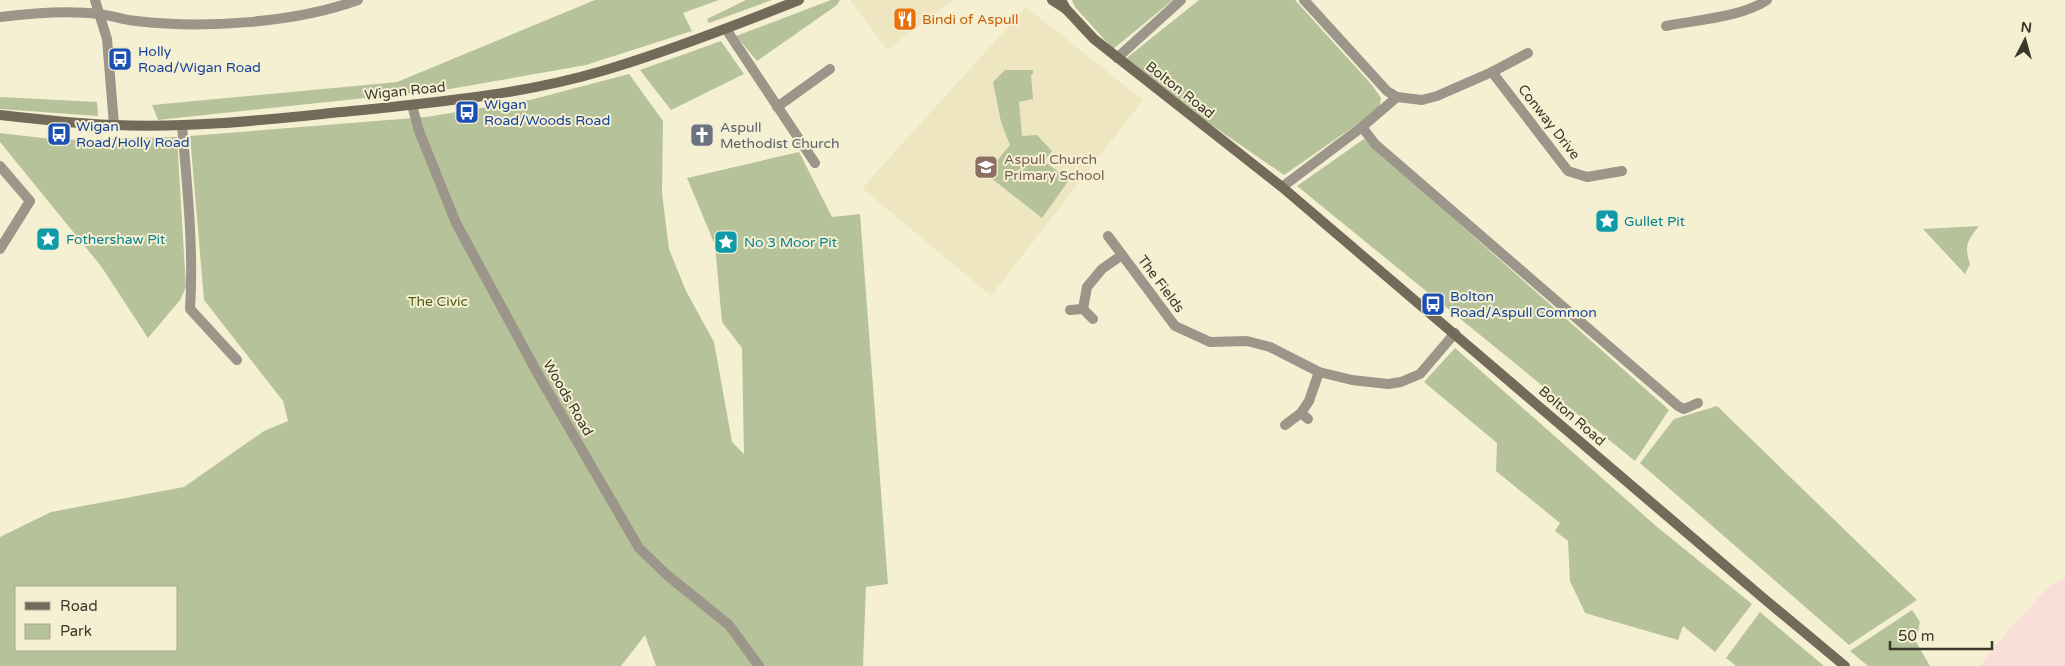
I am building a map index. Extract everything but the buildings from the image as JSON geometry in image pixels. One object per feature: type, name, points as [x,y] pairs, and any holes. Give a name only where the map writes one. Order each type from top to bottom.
[{"type":"main road","name":"Wigan Road","points":[[0,115],[114,125],[182,124],[288,117],[412,105],[499,94],[602,71],[726,29],[799,0]]},
{"type":"main road","name":"Bolton Road","points":[[1052,0],[1064,5],[1094,39],[1116,58],[1282,187],[1845,666]]},
{"type":"street","points":[[95,0],[107,38],[114,125]]},
{"type":"street","points":[[0,18],[27,14],[74,12],[100,14],[135,21],[223,24],[267,20],[323,10],[358,0]]},
{"type":"street","points":[[1116,58],[1181,0]]},
{"type":"street","points":[[1304,0],[1387,91],[1397,97],[1414,100],[1430,99],[1492,72],[1528,53]]},
{"type":"street","points":[[1666,26],[1725,15],[1759,6],[1767,0]]},
{"type":"street","points":[[726,29],[815,163]]},
{"type":"street","points":[[777,107],[830,69]]},
{"type":"street","name":"Conway Drive","points":[[1492,72],[1568,171],[1587,177],[1622,171]]},
{"type":"street","points":[[1282,187],[1362,127],[1397,97]]},
{"type":"street","name":"Woods Road","points":[[412,105],[419,131],[456,223],[539,376],[639,548],[667,575],[729,625],[759,666]]},
{"type":"street","points":[[182,124],[192,275],[190,310],[237,360]]},
{"type":"street","points":[[1362,127],[1375,144],[1678,406],[1684,409],[1698,403]]},
{"type":"street","points":[[0,166],[30,201],[0,249]]},
{"type":"street","name":"The Fields","points":[[1108,236],[1175,326],[1210,342],[1247,342],[1270,347],[1320,372],[1372,383],[1388,384],[1406,380],[1428,368],[1454,334]]},
{"type":"street","name":"The Fields","points":[[1083,309],[1086,287],[1102,269],[1122,255]]},
{"type":"street","points":[[1070,310],[1083,309],[1093,319]]},
{"type":"street","points":[[1285,425],[1304,416],[1320,372]]},
{"type":"shaded area","points":[[850,0],[953,0],[887,50]]},
{"type":"shaded area","name":"Aspull Church Primary School","points":[[1026,7],[1143,100],[991,296],[862,188]]},
{"type":"shaded area","points":[[2065,579],[2065,666],[1980,666],[1999,641],[2049,586]]},
{"type":"green space","points":[[595,0],[719,0],[683,13],[692,31],[586,65],[450,89],[158,120],[152,105],[397,82]]},
{"type":"green space","points":[[746,0],[772,0],[709,23],[707,19]]},
{"type":"green space","points":[[831,0],[840,0],[837,5],[757,61],[736,36]]},
{"type":"green space","points":[[1072,0],[1173,0],[1113,49],[1075,7]]},
{"type":"green space","points":[[1199,0],[1295,0],[1372,85],[1381,98],[1379,109],[1284,175],[1161,90],[1124,60]]},
{"type":"green space","points":[[721,41],[744,74],[671,110],[640,70]]},
{"type":"green space","points":[[1005,70],[1033,70],[1031,75],[1033,99],[1019,102],[1022,136],[1037,135],[1052,151],[1044,161],[1069,180],[1042,218],[986,174],[1010,145],[1001,122],[993,82]]},
{"type":"green space","name":"The Civic","points":[[629,74],[663,121],[662,193],[669,249],[686,291],[714,342],[732,442],[744,454],[742,348],[722,322],[715,245],[687,178],[799,152],[832,217],[860,214],[888,584],[866,587],[863,666],[656,666],[645,635],[621,666],[0,666],[0,537],[51,512],[184,487],[264,431],[288,421],[283,401],[204,300],[190,136],[426,117],[530,100]]},
{"type":"green space","points":[[0,97],[97,102],[98,116],[0,109]]},
{"type":"green space","points":[[0,133],[59,140],[177,137],[186,287],[180,300],[148,338],[101,266],[0,142]]},
{"type":"green space","points":[[1364,139],[1669,410],[1635,461],[1297,186]]},
{"type":"green space","points":[[1979,226],[1968,244],[1967,253],[1970,264],[1965,274],[1923,229]]},
{"type":"green space","points":[[1455,348],[1656,526],[1752,604],[1715,652],[1683,626],[1678,640],[1585,613],[1570,581],[1568,541],[1555,531],[1560,523],[1496,471],[1497,443],[1424,382]]},
{"type":"green space","points":[[1717,406],[1917,600],[1849,645],[1640,463],[1674,419]]},
{"type":"green space","points":[[1912,610],[1920,622],[1916,642],[1930,666],[1868,666],[1850,651]]},
{"type":"green space","points":[[1760,612],[1824,666],[1736,666],[1726,658]]},
{"type":"place","name":"Bindi of Aspull","points":[[905,19]]},
{"type":"place","name":"Holly Road/Wigan Road","points":[[120,59]]},
{"type":"place","name":"Wigan Road/Woods Road","points":[[467,112]]},
{"type":"place","name":"Wigan Road/Holly Road","points":[[59,134]]},
{"type":"place","name":"Aspull Methodist Church","points":[[702,135]]},
{"type":"place","name":"Aspull Church Primary School","points":[[986,167]]},
{"type":"place","name":"Gullet Pit","points":[[1607,221]]},
{"type":"place","name":"Fothershaw Pit","points":[[48,239]]},
{"type":"place","name":"No 3 Moor Pit","points":[[726,242]]},
{"type":"place","name":"Bolton Road/Aspull Common","points":[[1433,304]]}]
